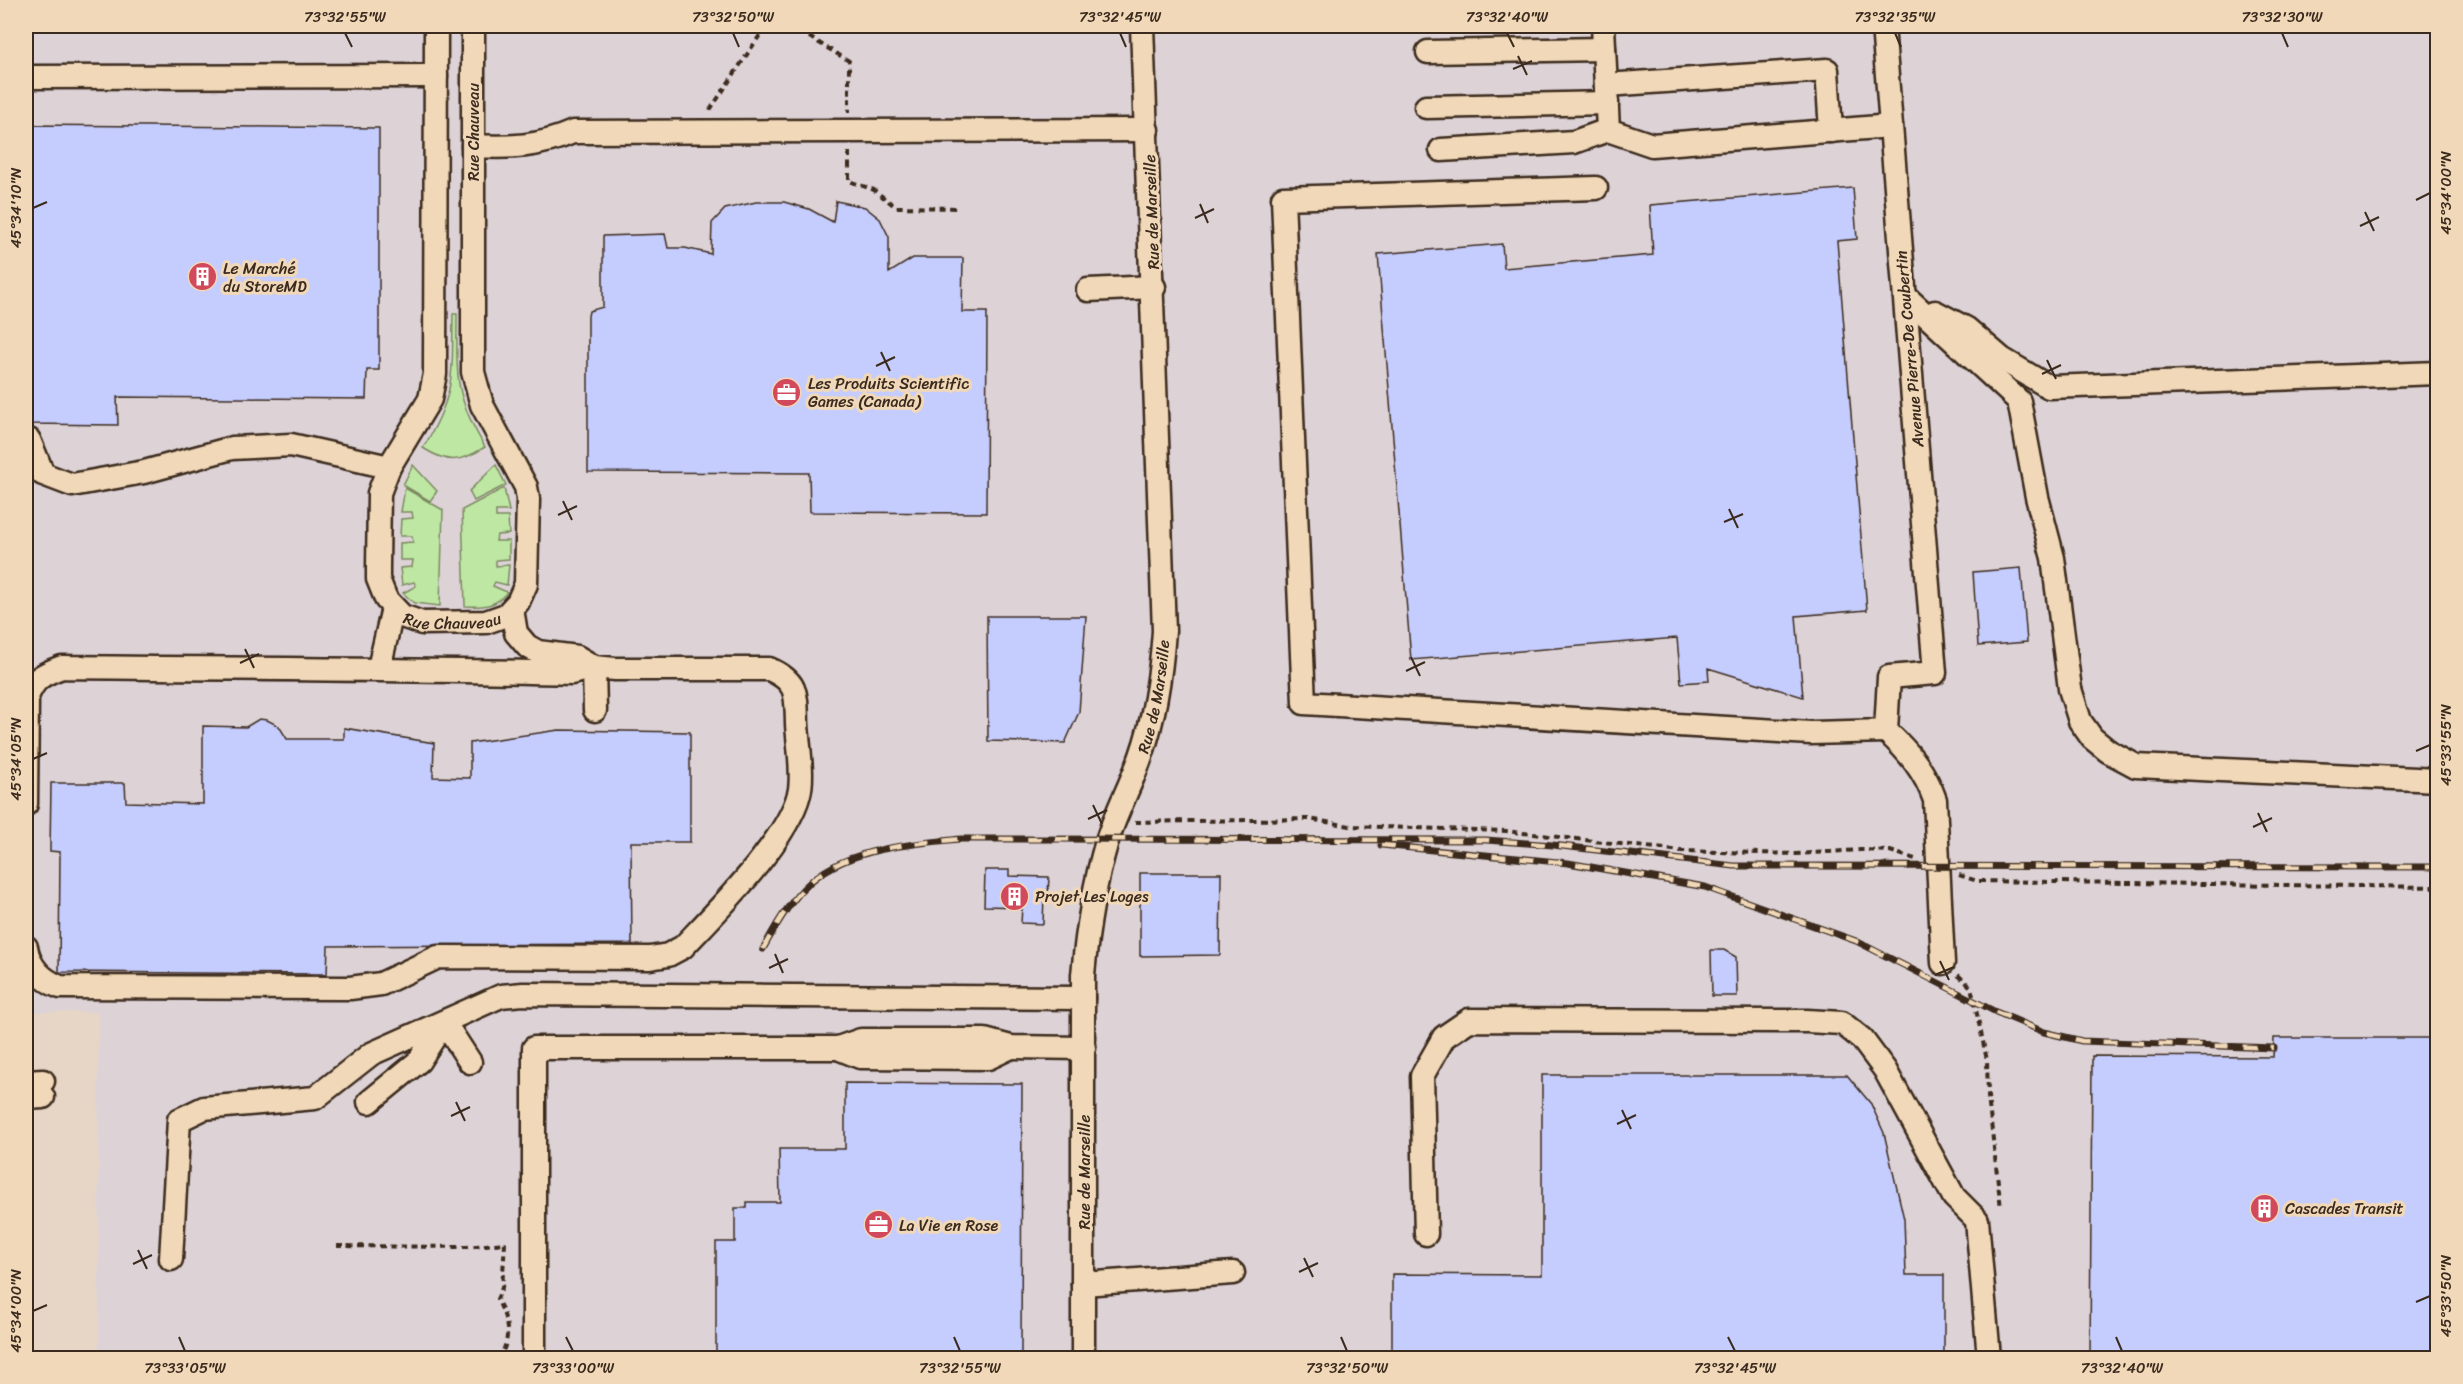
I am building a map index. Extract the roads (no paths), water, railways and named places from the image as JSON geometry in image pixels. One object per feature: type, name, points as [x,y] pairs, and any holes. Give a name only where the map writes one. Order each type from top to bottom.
[{"type":"street","name":"Rue Chauveau","points":[[436,26],[435,375],[430,399],[389,467],[379,493],[378,568],[381,591],[402,616],[422,623],[496,620],[512,609],[526,584],[528,499],[522,477],[482,405],[474,384],[473,26]]},
{"type":"street","name":"Rue de Marseille","points":[[1083,1359],[1083,998],[1086,941],[1091,908],[1108,838],[1147,736],[1160,674],[1164,631],[1154,287],[1143,26]]},
{"type":"street","points":[[1603,26],[1608,130]]},
{"type":"street","name":"Avenue Pierre-De Coubertin","points":[[1883,26],[1935,674],[1889,677],[1886,731]]},
{"type":"street","points":[[1428,52],[1604,49]]},
{"type":"street","points":[[1426,107],[1606,94],[1827,70],[1832,131]]},
{"type":"street","points":[[28,77],[436,76]]},
{"type":"street","points":[[1441,150],[1574,142],[1608,130],[1652,145],[1891,126]]},
{"type":"street","points":[[473,146],[523,147],[573,132],[1147,130]]},
{"type":"street","points":[[1596,188],[1283,198],[1304,703],[1811,734],[1886,731],[1904,748],[1928,778],[1935,800],[1943,963]]},
{"type":"street","points":[[1088,290],[1154,287]]},
{"type":"street","points":[[1906,297],[1967,329],[2002,359],[2049,387],[2438,373]]},
{"type":"street","points":[[1906,297],[2019,401],[2037,497],[2053,558],[2070,689],[2080,721],[2092,738],[2108,751],[2136,766],[2438,780]]},
{"type":"street","points":[[29,440],[43,474],[72,485],[144,472],[232,448],[291,446],[389,467]]},
{"type":"street","points":[[379,668],[393,608]]},
{"type":"street","points":[[512,609],[516,633],[527,646],[556,656],[577,657],[594,667]]},
{"type":"street","points":[[26,804],[27,697],[32,684],[41,675],[62,667],[329,671],[379,668],[572,673],[594,667],[769,669],[782,675],[796,691],[800,793],[786,822],[766,852],[683,947],[675,951],[650,958],[438,957],[381,984],[350,988],[60,987],[45,981],[34,967],[26,947]]},
{"type":"street","points":[[594,667],[595,710]]},
{"type":"street","points":[[171,1259],[179,1120],[204,1108],[315,1098],[371,1054],[501,996],[523,994],[1083,998]]},
{"type":"street","points":[[1426,1234],[1422,1076],[1444,1037],[1469,1020],[1842,1023],[1862,1039],[1885,1070],[1954,1197],[1977,1220],[1989,1359]]},
{"type":"street","points":[[444,1022],[470,1062]]},
{"type":"street","points":[[369,1102],[419,1061],[444,1022]]},
{"type":"street","points":[[534,1359],[534,1048],[838,1048],[860,1057],[988,1058],[1011,1047],[1084,1048]]},
{"type":"street","points":[[1083,1284],[1233,1272]]},
{"type":"railway","points":[[763,949],[782,917],[804,888],[837,864],[877,850],[961,839],[1486,840],[1553,845],[1734,866],[2438,867]]},
{"type":"railway","points":[[1381,845],[1568,863],[1705,887],[1856,941],[1996,1012],[2044,1032],[2082,1041],[2274,1048]]},
{"type":"place","name":"Le Marché du StoreMD","points":[[202,277]]},
{"type":"place","name":"Les Produits Scientific Games (Canada)","points":[[787,392]]},
{"type":"place","name":"Projet Les Loges","points":[[1014,896]]},
{"type":"place","name":"Cascades Transit","points":[[2264,1208]]},
{"type":"place","name":"La Vie en Rose","points":[[878,1225]]}]
